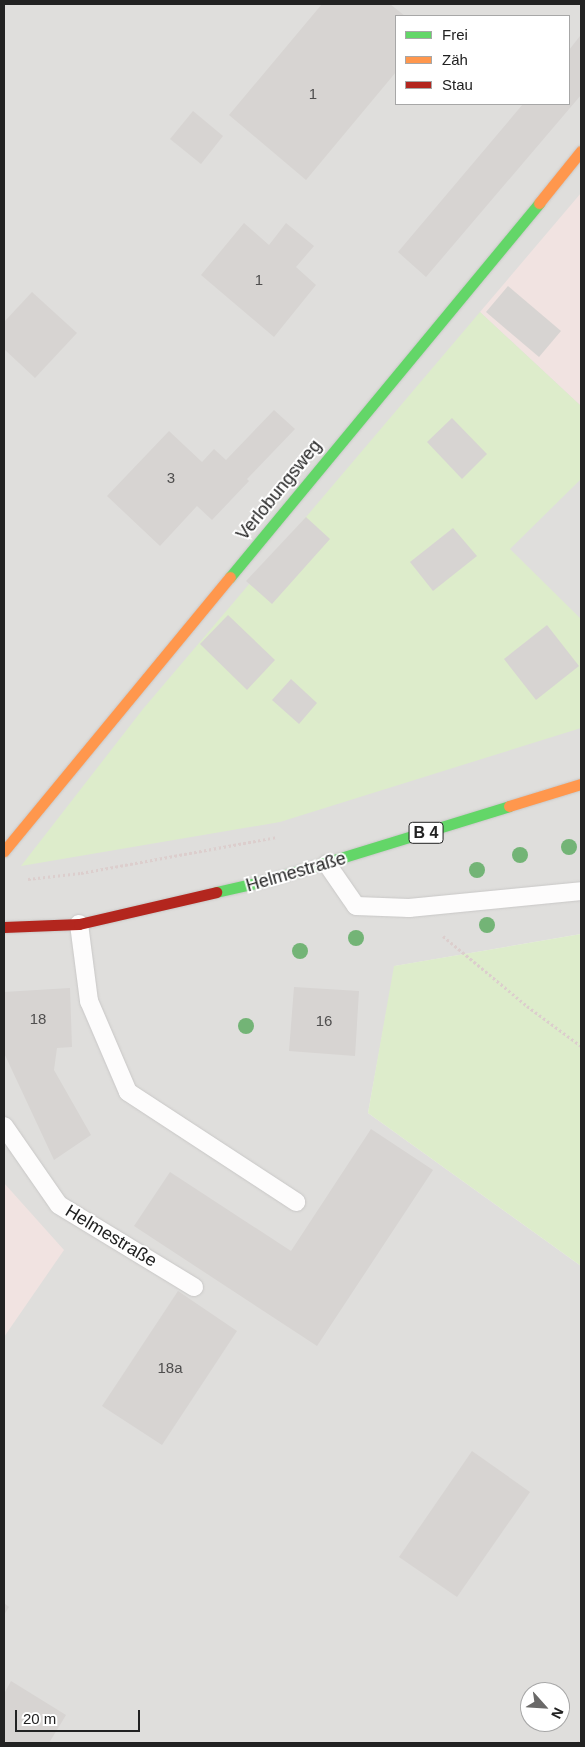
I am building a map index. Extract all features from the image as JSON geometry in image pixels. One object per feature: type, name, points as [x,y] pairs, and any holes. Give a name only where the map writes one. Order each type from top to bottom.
[{"type":"street","name":"Verlobungsweg","points":[[4,851],[581,151]]},
{"type":"street","name":"Helmestraße","points":[[4,927],[79,924],[167,905],[328,864],[581,784]]},
{"type":"lane","points":[[328,864],[356,906],[410,908],[581,891]]},
{"type":"lane","points":[[79,924],[89,1000],[128,1092],[296,1202]]},
{"type":"lane","name":"Helmestraße","points":[[4,1126],[59,1205],[194,1287]]},
{"type":"path","points":[[23,880],[81,872],[283,836]]},
{"type":"path","points":[[410,908],[527,1006],[581,1046]]},
{"type":"path","points":[[577,1743],[581,1740]]},
{"type":"shaded area","points":[[4,4],[581,4],[581,934],[395,966],[368,1113],[581,1266],[581,1743],[4,1743]]},
{"type":"shaded area","points":[[581,193],[581,406],[480,312]]},
{"type":"shaded area","points":[[4,1183],[64,1250],[4,1337]]},
{"type":"green space","points":[[480,312],[581,406],[581,479],[510,549],[581,619],[581,728],[280,822],[21,866],[143,709]]},
{"type":"green space","points":[[581,934],[581,1266],[368,1113],[394,966]]},
{"type":"building","points":[[322,4],[390,4],[404,15],[395,15],[395,73],[306,180],[229,115]]},
{"type":"building","points":[[580,36],[581,95],[426,277],[398,252],[522,105],[570,105],[570,49]]},
{"type":"building","points":[[193,111],[223,136],[201,164],[170,139]]},
{"type":"building","points":[[244,223],[269,245],[286,223],[314,246],[296,267],[316,285],[274,337],[201,275]]},
{"type":"building","points":[[508,286],[561,331],[539,357],[486,312]]},
{"type":"building","points":[[32,292],[77,333],[35,378],[4,349],[4,322]]},
{"type":"building","points":[[274,410],[295,429],[247,479],[249,481],[212,520],[197,506],[160,546],[107,496],[169,431],[202,462],[214,449],[226,460]]},
{"type":"building","points":[[452,418],[487,454],[462,479],[427,442]]},
{"type":"building","points":[[306,517],[330,539],[272,604],[246,581]]},
{"type":"building","points":[[453,528],[477,556],[433,591],[410,562]]},
{"type":"building","points":[[228,615],[275,660],[247,690],[200,644]]},
{"type":"building","points":[[547,625],[579,666],[536,700],[504,659]]},
{"type":"building","points":[[291,679],[317,703],[299,724],[272,700]]},
{"type":"building","points":[[294,987],[359,991],[355,1056],[289,1051]]},
{"type":"building","points":[[70,988],[72,1047],[57,1048],[54,1070],[91,1135],[54,1160],[4,1053],[4,992]]},
{"type":"building","points":[[371,1129],[433,1170],[317,1346],[134,1226],[170,1172],[291,1251]]},
{"type":"building","points":[[178,1291],[237,1331],[162,1445],[102,1406]]},
{"type":"building","points":[[472,1451],[530,1492],[457,1597],[399,1557]]},
{"type":"building","points":[[4,1603],[9,1607],[4,1615]]},
{"type":"building","points":[[11,1681],[66,1715],[49,1743],[8,1743],[4,1741],[4,1694]]},
{"type":"traffic: fast","points":[[230,577],[539,203]]},
{"type":"traffic: fast","points":[[216,892],[269,880],[509,806]]},
{"type":"traffic: slow","points":[[539,203],[581,151]]},
{"type":"traffic: slow","points":[[4,851],[230,577]]},
{"type":"traffic: slow","points":[[509,806],[581,784]]},
{"type":"traffic: jam","points":[[4,927],[79,924],[216,892]]}]
